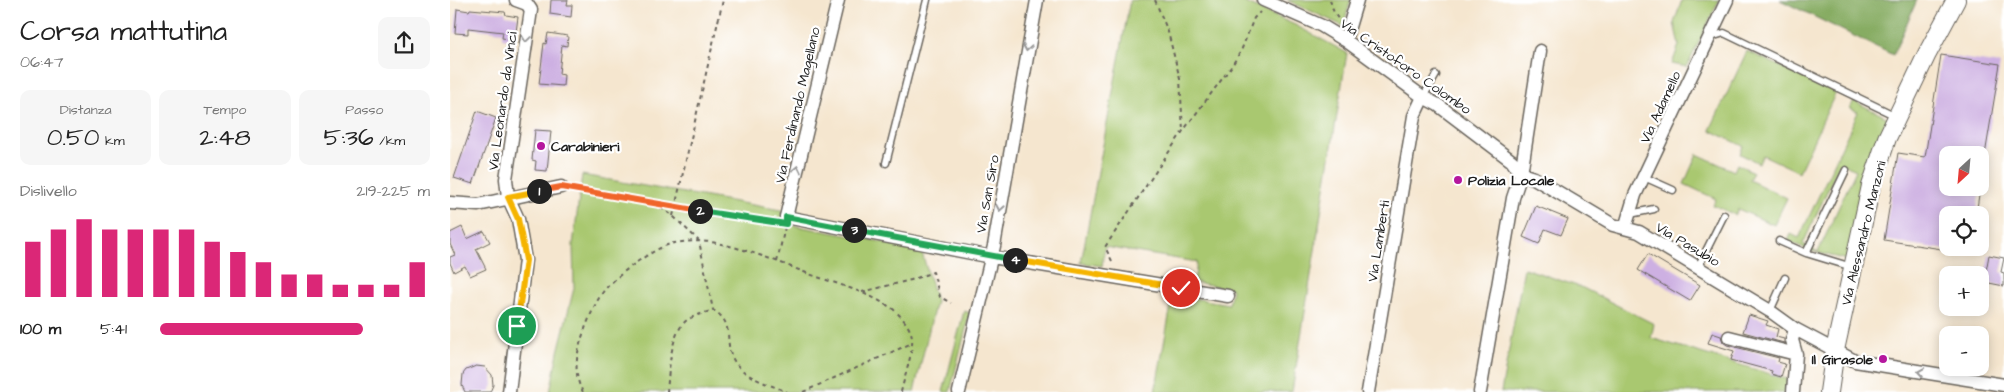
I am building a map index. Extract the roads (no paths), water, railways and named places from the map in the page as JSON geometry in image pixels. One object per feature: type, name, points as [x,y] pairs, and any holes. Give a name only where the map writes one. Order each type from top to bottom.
[{"type":"street","name":"Via Leonardo da Vinci","points":[[509,392],[526,260],[518,219],[508,197],[506,180],[530,10],[527,4],[516,0]]},
{"type":"street","name":"Via Ferdinando Magellano","points":[[838,0],[786,221],[992,256]]},
{"type":"street","name":"Via San Siro","points":[[959,392],[992,256],[1037,0]]},
{"type":"street","points":[[1347,36],[1357,0]]},
{"type":"street","name":"Via Adamello","points":[[1626,228],[1635,195],[1727,0]]},
{"type":"street","name":"Via Alessandro Manzoni","points":[[1829,392],[1835,350],[1871,186],[1887,138],[1927,54],[1956,0]]},
{"type":"street","name":"Via Cristoforo Colombo","points":[[1266,1],[1347,36],[1423,96],[1438,105],[1512,162],[1521,174]]},
{"type":"street","points":[[1480,392],[1513,198],[1521,174],[1540,50]]},
{"type":"street","name":"Via Lamberti","points":[[1368,392],[1414,116],[1423,96]]},
{"type":"street","name":"Via Pasubio","points":[[1521,174],[1534,178],[1613,225],[1639,232],[1770,311],[1795,329],[1854,361],[2004,385]]},
{"type":"street","points":[[450,203],[478,205],[561,187]]},
{"type":"street","points":[[992,256],[1228,296]]},
{"type":"street","points":[[1793,392],[1796,354],[1792,340],[1795,329]]},
{"type":"street","points":[[1729,337],[1796,354]]},
{"type":"lane","points":[[886,163],[927,0]]},
{"type":"lane","points":[[1710,37],[1718,33],[1724,33],[1897,117]]},
{"type":"lane","points":[[1423,96],[1436,75]]},
{"type":"lane","points":[[1806,253],[1846,170]]},
{"type":"lane","points":[[1644,176],[1673,190]]},
{"type":"lane","points":[[1630,214],[1654,209]]},
{"type":"lane","points":[[1698,267],[1724,214]]},
{"type":"lane","points":[[1779,241],[1806,253],[1853,268]]},
{"type":"lane","points":[[1770,311],[1786,278]]},
{"type":"place","name":"Carabinieri","points":[[541,146]]},
{"type":"place","name":"Polizia Locale","points":[[1458,180]]},
{"type":"place","name":"Il Girasole","points":[[1883,359]]}]
